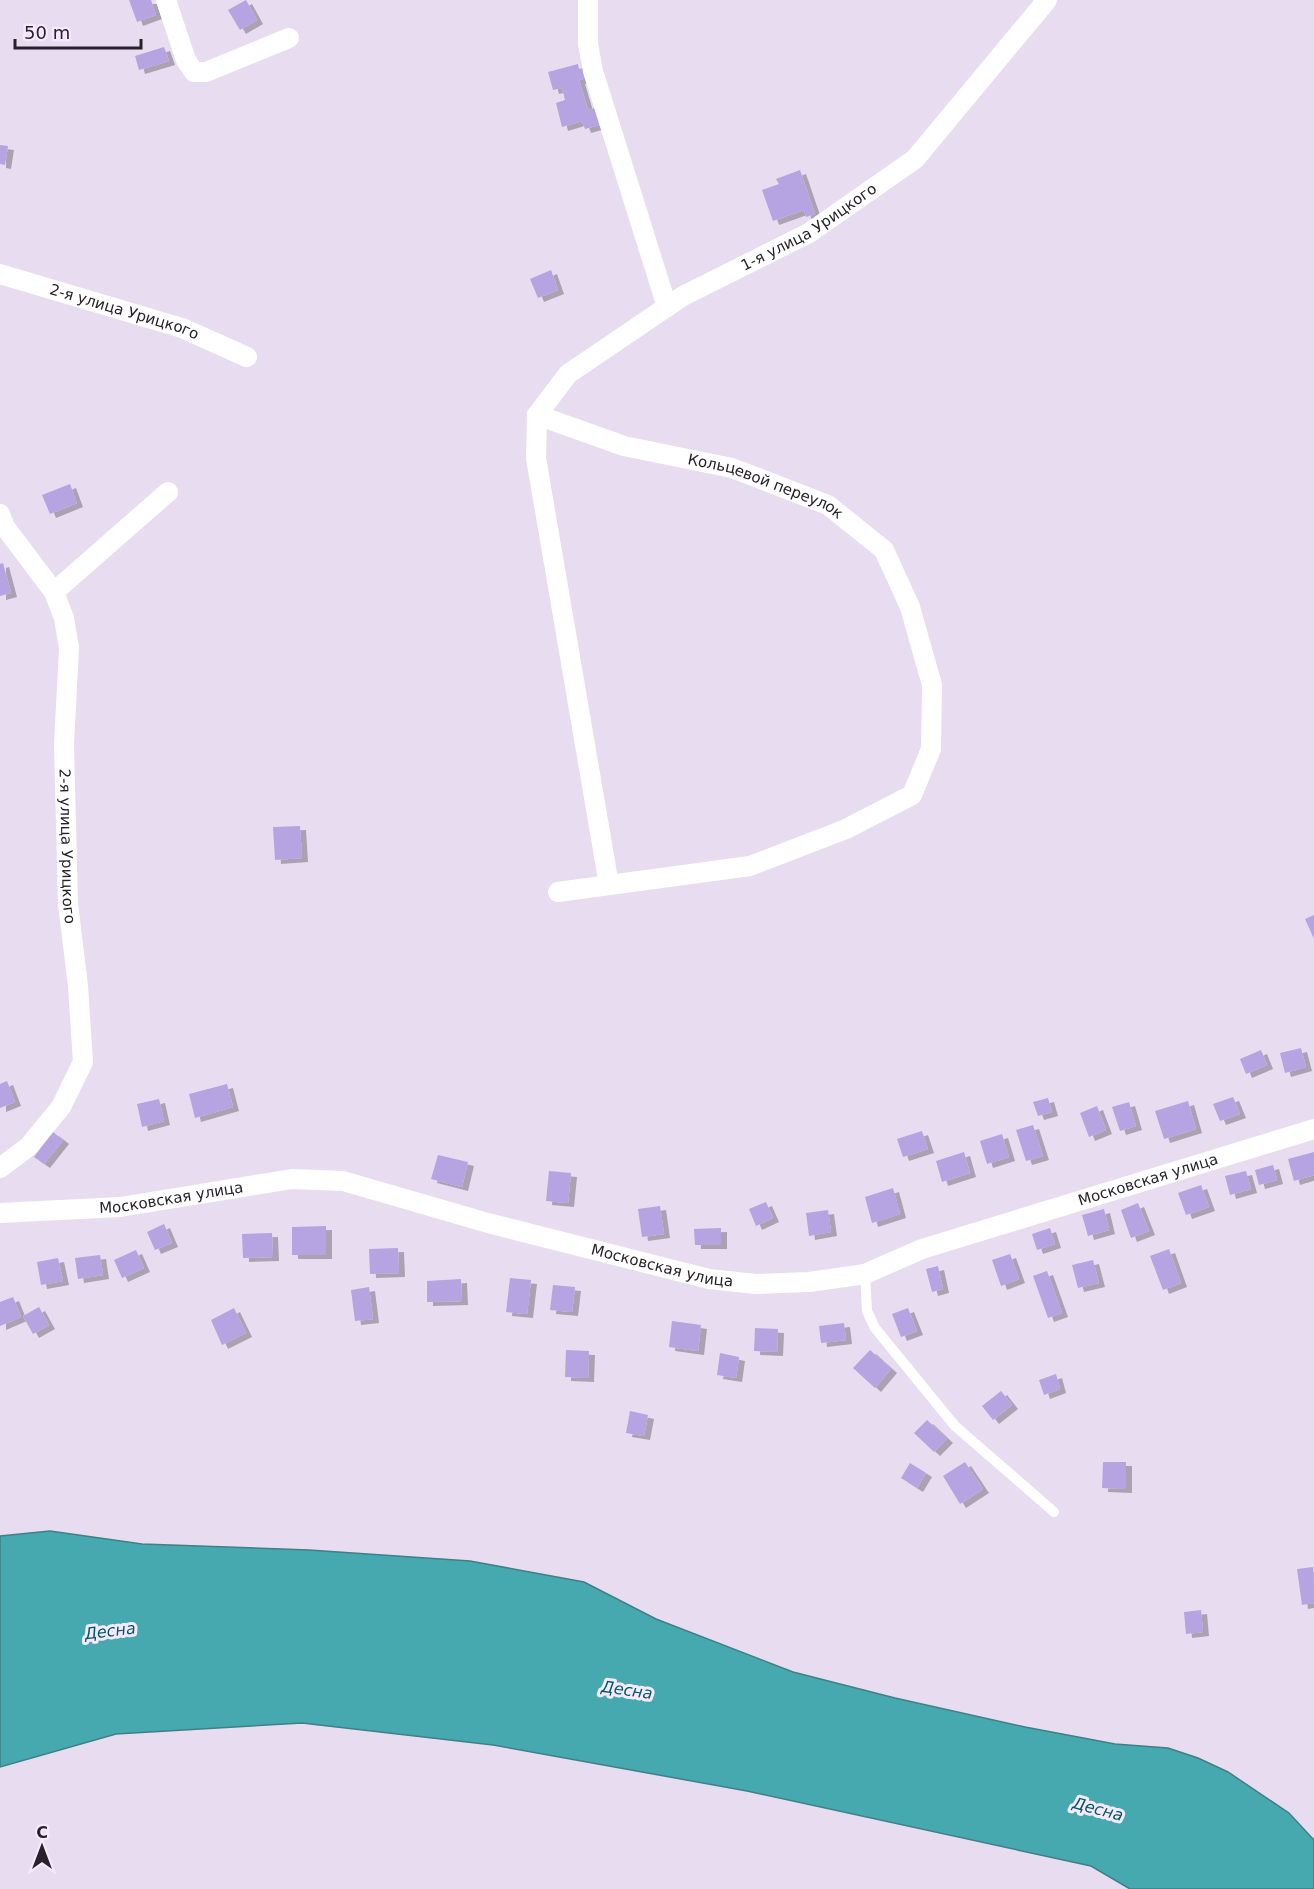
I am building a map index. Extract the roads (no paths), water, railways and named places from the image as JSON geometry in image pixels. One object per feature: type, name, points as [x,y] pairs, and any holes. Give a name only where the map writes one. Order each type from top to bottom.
[{"type":"street","points":[[166,0],[186,60],[194,72],[207,72],[289,38]]},
{"type":"street","points":[[588,0],[588,44],[593,71],[667,307]]},
{"type":"street","name":"1-я улица Урицкого","points":[[537,415],[568,374],[682,296],[809,233],[915,159],[1047,0]]},
{"type":"street","name":"2-я улица Урицкого","points":[[0,274],[182,328],[247,357]]},
{"type":"street","points":[[537,415],[536,458],[609,885]]},
{"type":"street","name":"Кольцевой переулок","points":[[537,415],[624,446],[732,468],[828,505],[884,550],[910,607],[932,685],[931,749],[912,795],[846,830],[750,866],[558,892]]},
{"type":"street","points":[[54,592],[168,492]]},
{"type":"street","name":"2-я улица Урицкого","points":[[0,1168],[28,1147],[61,1107],[83,1062],[78,986],[68,904],[64,744],[69,648],[64,618],[54,592],[2,523]]},
{"type":"street","name":"Московская улица","points":[[0,1213],[120,1208],[262,1182],[291,1179],[343,1181],[488,1224],[709,1279],[756,1284],[809,1282],[865,1274],[922,1249],[1314,1129]]},
{"type":"lane","points":[[865,1274],[867,1311],[874,1328],[955,1426],[1054,1512]]},
{"type":"water","name":"Десна","points":[[50,1531],[142,1544],[309,1550],[470,1561],[584,1582],[656,1619],[793,1672],[1025,1727],[1115,1744],[1168,1748],[1198,1758],[1228,1772],[1289,1813],[1314,1840],[1314,1889],[1130,1889],[1091,1866],[747,1791],[493,1745],[302,1723],[116,1734],[0,1767],[0,1536]]}]
